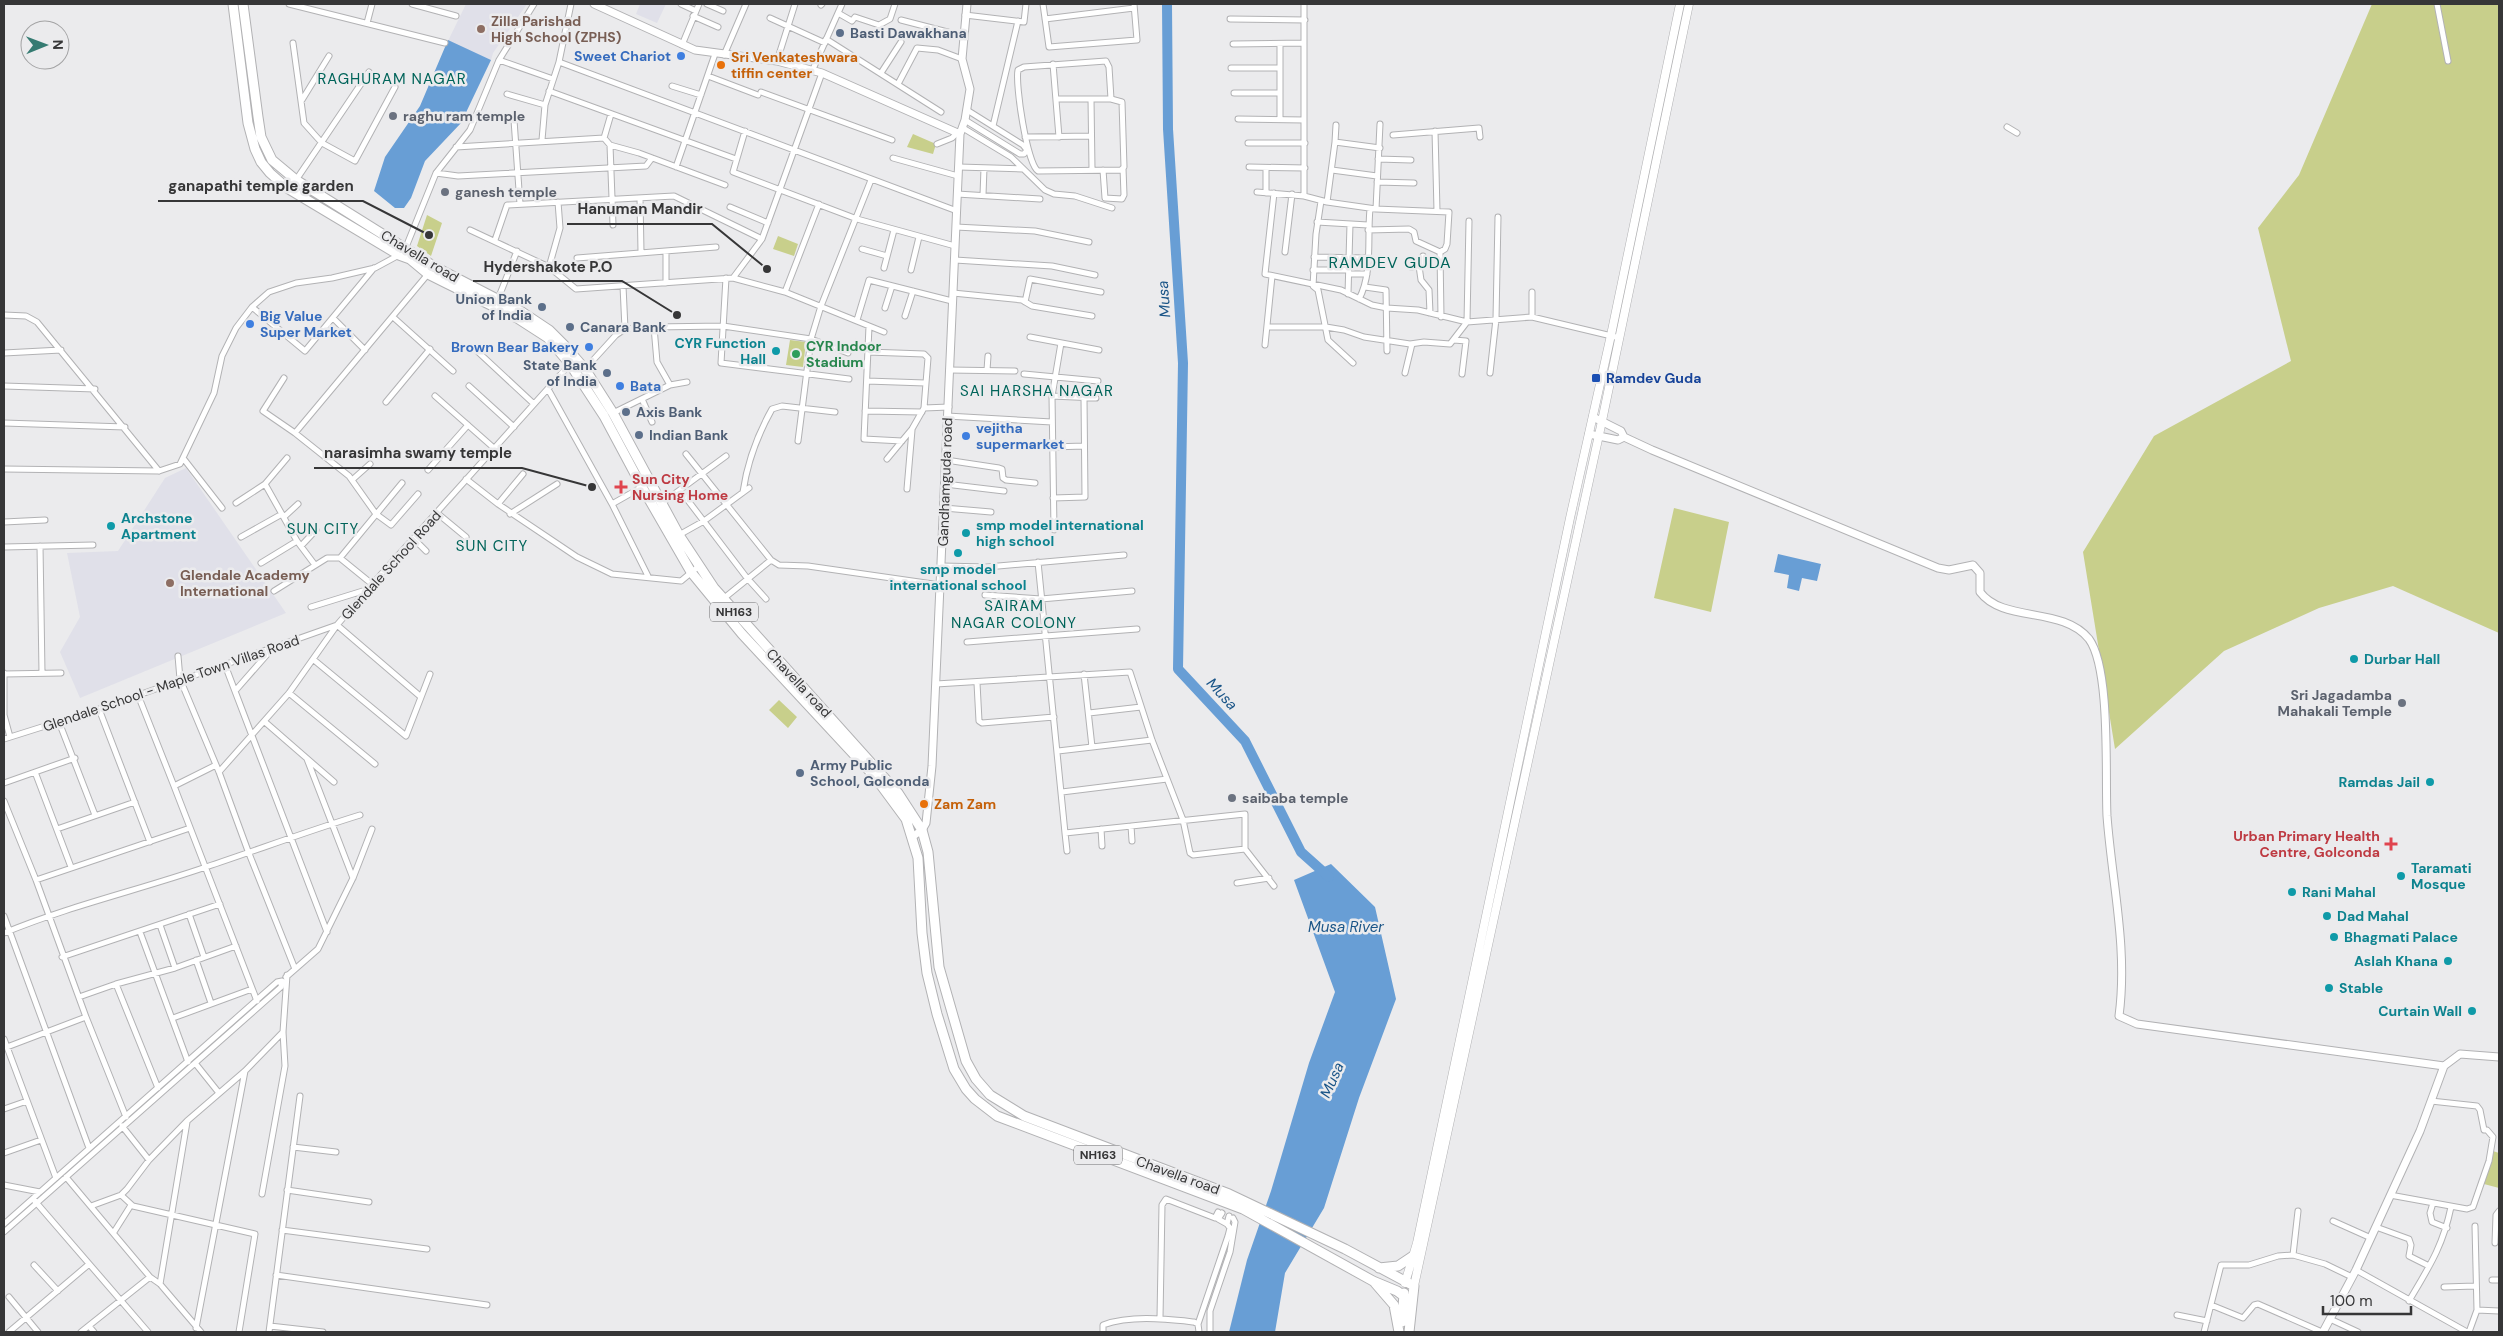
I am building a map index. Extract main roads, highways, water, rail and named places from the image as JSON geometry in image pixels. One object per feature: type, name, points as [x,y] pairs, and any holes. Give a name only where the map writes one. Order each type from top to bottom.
[{"type":"highway","name":"Chavella road","points":[[234,4],[248,123],[260,162],[287,188],[399,255],[410,259],[428,274],[517,318],[548,338],[570,364],[604,416],[691,572],[742,634],[875,777],[906,819],[912,837],[920,881],[922,933],[927,973],[954,1069],[975,1100],[997,1116],[1227,1198]]},
{"type":"highway","name":"Chavella road","points":[[244,4],[262,137],[272,160],[296,180],[452,277],[498,299],[549,330],[586,369],[679,535],[723,599],[880,770],[898,793],[922,830],[928,852],[939,967],[966,1061],[984,1088],[1000,1103],[1024,1116],[1227,1198],[1345,1249],[1406,1283]]},
{"type":"highway","name":"NH163","points":[[1227,1198],[1243,1209],[1412,1302]]},
{"type":"highway","points":[[1379,1268],[1398,1266],[1413,1256]]},
{"type":"highway","name":"NH163","points":[[1373,1281],[1394,1305],[1400,1332]]},
{"type":"highway","points":[[1400,1332],[1400,1294],[1406,1283]]},
{"type":"highway","points":[[1406,1283],[1412,1302],[1409,1332]]},
{"type":"main road","points":[[1406,1283],[1602,421],[1616,336],[1680,4]]},
{"type":"main road","points":[[1406,1283],[1589,434],[1616,336],[1689,4]]},
{"type":"water","points":[[448,40],[491,60],[461,123],[425,161],[411,198],[404,208],[395,208],[374,191],[385,157],[420,106]]},
{"type":"water","points":[[1778,554],[1821,564],[1817,581],[1802,578],[1799,591],[1787,588],[1789,575],[1774,572]]},
{"type":"water","name":"Musa River","points":[[1331,864],[1375,907],[1396,999],[1359,1098],[1324,1208],[1285,1273],[1275,1332],[1229,1332],[1247,1260],[1271,1191],[1309,1063],[1335,992],[1294,880]]},
{"type":"waterway","name":"Musa","points":[[1167,4],[1168,129],[1183,363],[1178,669],[1245,741],[1301,852],[1329,877]]},
{"type":"place","name":"Zilla Parishad High School (ZPHS)","points":[[481,29]]},
{"type":"place","name":"Basti Dawakhana","points":[[840,33]]},
{"type":"place","name":"Sweet Chariot","points":[[681,56]]},
{"type":"place","name":"Sri Venkateshwara tiffin center","points":[[721,65]]},
{"type":"place","name":"raghu ram temple","points":[[393,116]]},
{"type":"place","name":"ganesh temple","points":[[445,192]]},
{"type":"place","name":"ganapathi temple garden","points":[[429,235]]},
{"type":"place","name":"Hanuman Mandir","points":[[767,269]]},
{"type":"place","name":"Union Bank of India","points":[[542,307]]},
{"type":"place","name":"Hydershakote P.O","points":[[677,315]]},
{"type":"place","name":"Big Value Super Market","points":[[250,324]]},
{"type":"place","name":"Canara Bank","points":[[570,327]]},
{"type":"place","name":"Brown Bear Bakery","points":[[589,347]]},
{"type":"place","name":"CYR Function Hall","points":[[776,351]]},
{"type":"place","name":"CYR Indoor Stadium","points":[[796,354]]},
{"type":"place","name":"State Bank of India","points":[[607,373]]},
{"type":"place","name":"Ramdev Guda","points":[[1596,378]]},
{"type":"place","name":"Bata","points":[[620,386]]},
{"type":"place","name":"Axis Bank","points":[[626,412]]},
{"type":"place","name":"Indian Bank","points":[[639,435]]},
{"type":"place","name":"vejitha supermarket","points":[[966,436]]},
{"type":"place","name":"narasimha swamy temple","points":[[592,487]]},
{"type":"place","name":"Sun City Nursing Home","points":[[621,487]]},
{"type":"place","name":"Archstone Apartment","points":[[111,526]]},
{"type":"place","name":"smp model international high school","points":[[966,533]]},
{"type":"place","name":"smp model international school","points":[[958,553]]},
{"type":"place","name":"Glendale Academy International","points":[[170,583]]},
{"type":"place","name":"Durbar Hall","points":[[2354,659]]},
{"type":"place","name":"Sri Jagadamba Mahakali Temple","points":[[2402,703]]},
{"type":"place","name":"Army Public School, Golconda","points":[[800,773]]},
{"type":"place","name":"Ramdas Jail","points":[[2430,782]]},
{"type":"place","name":"saibaba temple","points":[[1232,798]]},
{"type":"place","name":"Zam Zam","points":[[924,804]]},
{"type":"place","name":"Urban Primary Health Centre, Golconda","points":[[2391,844]]},
{"type":"place","name":"Taramati Mosque","points":[[2401,876]]},
{"type":"place","name":"Rani Mahal","points":[[2292,892]]},
{"type":"place","name":"Dad Mahal","points":[[2327,916]]},
{"type":"place","name":"Bhagmati Palace","points":[[2334,937]]},
{"type":"place","name":"Aslah Khana","points":[[2448,961]]},
{"type":"place","name":"Stable","points":[[2329,988]]},
{"type":"place","name":"Curtain Wall","points":[[2472,1011]]},
{"type":"district","name":"RAGHURAM NAGAR","points":[[392,79]]},
{"type":"district","name":"RAMDEV GUDA","points":[[1390,262]]},
{"type":"district","name":"SAI HARSHA NAGAR","points":[[1037,391]]},
{"type":"district","name":"SUN CITY","points":[[323,529]]},
{"type":"district","name":"SUN CITY","points":[[492,546]]},
{"type":"district","name":"SAIRAM NAGAR COLONY","points":[[1014,614]]}]
